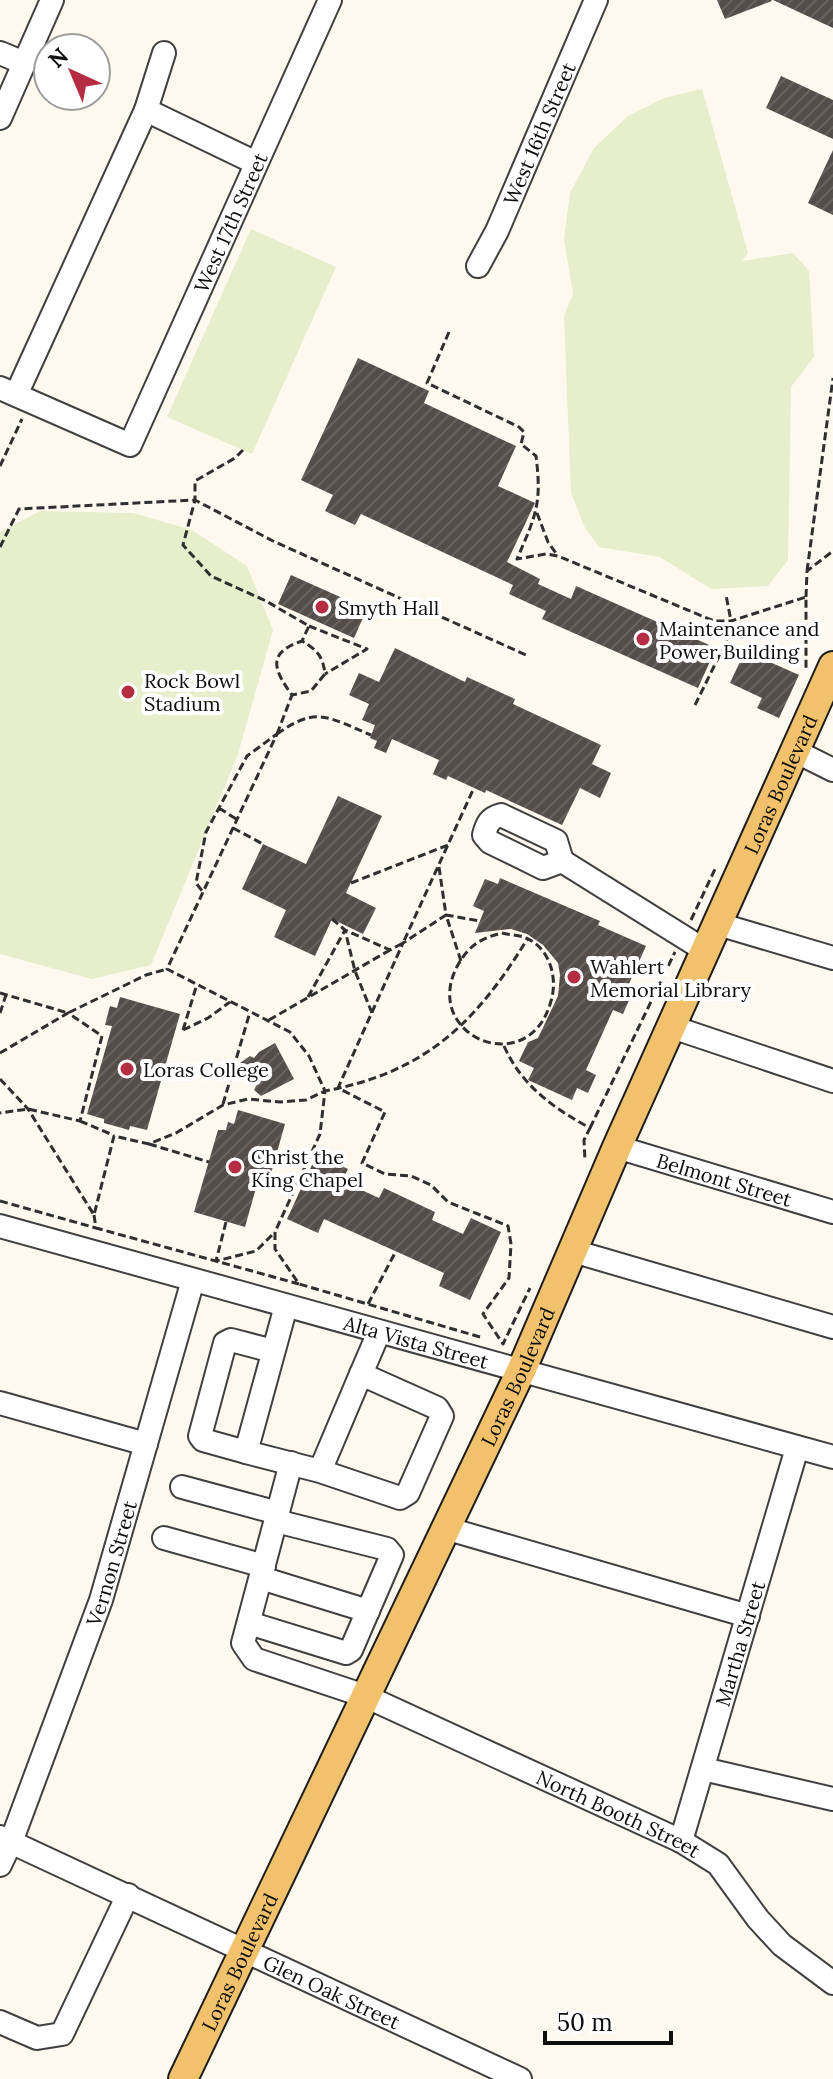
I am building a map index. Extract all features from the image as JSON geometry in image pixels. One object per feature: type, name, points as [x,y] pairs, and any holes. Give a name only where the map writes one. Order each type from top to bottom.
[{"type":"main road","name":"Loras Boulevard","points":[[183,2079],[521,1371],[672,1027],[694,944],[718,924],[795,751],[819,669]]},
{"type":"street","points":[[0,118],[52,0]]},
{"type":"street","name":"West 17th Street","points":[[15,395],[130,445],[330,0]]},
{"type":"street","name":"West 16th Street","points":[[478,266],[497,231],[595,1]]},
{"type":"street","points":[[0,53],[24,63]]},
{"type":"street","points":[[15,395],[146,110],[164,53]]},
{"type":"street","points":[[146,110],[256,163]]},
{"type":"street","points":[[795,751],[833,770]]},
{"type":"street","points":[[562,861],[694,944]]},
{"type":"street","points":[[718,924],[833,958]]},
{"type":"street","points":[[672,1027],[833,1081]]},
{"type":"street","name":"Belmont Street","points":[[617,1147],[833,1212]]},
{"type":"street","name":"Alta Vista Street","points":[[0,1226],[833,1457]]},
{"type":"street","points":[[573,1251],[833,1327]]},
{"type":"street","name":"Vernon Street","points":[[0,1865],[6,1839],[101,1600],[193,1280]]},
{"type":"street","points":[[246,1452],[286,1306]]},
{"type":"street","points":[[320,1471],[379,1332]]},
{"type":"street","points":[[273,1351],[231,1340],[225,1343],[200,1436],[203,1440],[320,1471],[400,1498],[408,1493],[442,1416],[437,1408],[361,1374]]},
{"type":"street","points":[[0,1403],[146,1444]]},
{"type":"street","name":"Martha Street","points":[[681,1841],[797,1448]]},
{"type":"street","points":[[182,1487],[277,1517],[387,1549],[392,1555],[351,1650],[346,1653],[249,1623],[263,1572],[277,1517],[291,1463]]},
{"type":"street","points":[[445,1528],[748,1616]]},
{"type":"street","points":[[164,1538],[368,1611]]},
{"type":"street","name":"North Booth Street","points":[[249,1623],[243,1643],[254,1659],[365,1696],[681,1841],[718,1864],[758,1919],[782,1945],[833,1983]]},
{"type":"street","points":[[703,1769],[833,1799]]},
{"type":"street","name":"Glen Oak Street","points":[[6,1839],[520,2079]]},
{"type":"street","points":[[0,2022],[37,2038],[62,2034],[128,1895]]},
{"type":"path","points":[[449,332],[427,383],[519,427],[524,432],[521,444],[536,456],[539,484],[537,513],[517,559],[546,554],[558,556],[714,621],[731,621],[806,597]]},
{"type":"path","points":[[819,669],[806,597],[807,571],[833,378]]},
{"type":"path","points":[[0,466],[15,395]]},
{"type":"path","points":[[243,450],[195,481],[195,500],[183,545],[211,576],[266,601],[309,626],[367,649],[325,674],[311,691],[292,695]]},
{"type":"path","points":[[0,543],[19,509],[195,500],[273,541],[526,655]]},
{"type":"path","points":[[537,513],[548,542],[558,556]]},
{"type":"path","points":[[807,571],[833,551]]},
{"type":"path","points":[[695,705],[726,642],[731,621],[726,595]]},
{"type":"path","points":[[302,641],[309,626]]},
{"type":"path","points":[[292,695],[277,675],[276,661],[286,646],[302,641],[316,649],[324,660],[325,674]]},
{"type":"path","points":[[167,969],[277,734],[292,695]]},
{"type":"path","points":[[203,892],[196,883],[206,832],[247,756],[297,720],[311,716],[330,719],[371,735]]},
{"type":"path","points":[[338,1088],[473,790]]},
{"type":"path","points":[[219,808],[237,820]]},
{"type":"path","points":[[233,828],[263,844]]},
{"type":"path","points":[[351,883],[450,844]]},
{"type":"path","points":[[585,1163],[584,1140],[694,944],[717,866]]},
{"type":"path","points":[[439,867],[446,915],[461,961]]},
{"type":"path","points":[[269,1020],[446,915],[480,921]]},
{"type":"path","points":[[332,919],[345,930],[390,950]]},
{"type":"path","points":[[345,930],[355,971],[373,1015]]},
{"type":"path","points":[[308,997],[345,930]]},
{"type":"path","points":[[502,933],[528,938],[552,967],[554,977],[551,1003],[537,1028],[522,1041],[504,1046],[473,1036],[453,1015],[449,1004],[454,971],[465,952],[482,937],[502,933]]},
{"type":"path","points":[[149,1144],[176,1133],[223,1105],[248,1099],[280,1102],[306,1100],[325,1091],[374,1079],[412,1062],[462,1026],[502,980],[528,938]]},
{"type":"path","points":[[0,1053],[68,1013],[146,975],[167,969],[290,1032],[309,1056],[325,1091],[320,1134],[275,1232],[256,1251],[216,1261]]},
{"type":"path","points":[[197,984],[183,1030],[208,1018],[230,1002]]},
{"type":"path","points":[[0,993],[68,1013],[102,1036],[80,1121]]},
{"type":"path","points":[[0,1013],[6,995]]},
{"type":"path","points":[[223,1105],[250,1012]]},
{"type":"path","points":[[504,1046],[513,1066],[551,1107],[590,1128]]},
{"type":"path","points":[[0,1079],[28,1109],[94,1215]]},
{"type":"path","points":[[338,1088],[385,1112],[362,1163],[385,1174],[411,1176],[431,1185],[448,1202],[508,1226],[511,1244],[509,1278],[483,1314],[503,1344]]},
{"type":"path","points":[[0,1113],[28,1109],[80,1121],[114,1136],[209,1162]]},
{"type":"path","points":[[96,1228],[94,1215],[114,1136]]},
{"type":"path","points":[[0,1201],[503,1344]]},
{"type":"path","points":[[216,1261],[226,1222]]},
{"type":"path","points":[[275,1232],[275,1249],[299,1284]]},
{"type":"path","points":[[357,1326],[396,1251]]},
{"type":"path","points":[[503,1344],[531,1287]]},
{"type":"green space","points":[[702,89],[748,253],[742,261],[793,253],[809,271],[814,357],[791,387],[788,560],[768,586],[711,589],[660,557],[599,547],[585,528],[571,493],[564,316],[573,294],[564,239],[570,193],[594,148],[628,116],[664,98]]},
{"type":"green space","points":[[251,229],[336,267],[252,454],[167,417]]},
{"type":"green space","name":"Rock Bowl Stadium","points":[[40,511],[133,513],[192,530],[247,566],[273,630],[238,754],[151,965],[92,979],[0,954],[0,532]]},
{"type":"building","points":[[717,0],[771,0],[772,1],[725,19]]},
{"type":"building","points":[[773,0],[833,0],[833,28]]},
{"type":"building","points":[[781,76],[833,100],[833,139],[766,108]]},
{"type":"building","points":[[833,150],[833,215],[808,203]]},
{"type":"building","points":[[358,358],[429,391],[424,403],[516,446],[498,486],[535,503],[507,562],[540,579],[538,584],[571,599],[576,586],[716,648],[698,688],[542,619],[546,611],[509,594],[513,585],[361,514],[355,525],[325,511],[333,495],[301,480]]},
{"type":"building","name":"Smyth Hall","points":[[291,575],[367,609],[354,638],[278,604]]},
{"type":"building","points":[[395,648],[465,682],[467,677],[515,699],[513,704],[601,745],[592,764],[611,773],[600,798],[580,788],[562,825],[486,790],[485,793],[448,776],[446,780],[433,774],[439,760],[392,739],[386,753],[374,748],[377,741],[370,738],[375,725],[362,720],[369,704],[349,695],[359,673],[379,682]]},
{"type":"building","points":[[745,651],[799,675],[779,718],[757,708],[762,698],[730,683]]},
{"type":"building","points":[[338,796],[382,816],[346,893],[376,908],[363,934],[332,919],[315,956],[274,937],[286,910],[242,889],[263,844],[306,864]]},
{"type":"building","points":[[500,878],[600,921],[598,925],[646,946],[624,995],[630,998],[623,1014],[613,1010],[586,1070],[596,1075],[588,1093],[577,1088],[572,1100],[528,1080],[534,1068],[519,1061],[528,1042],[538,1038],[558,996],[558,963],[543,945],[527,934],[511,929],[475,933],[484,911],[473,906],[485,879],[498,884]]},
{"type":"building","points":[[120,997],[180,1014],[147,1130],[130,1126],[129,1130],[87,1114],[112,1026],[105,1025],[110,1006],[117,1008]]},
{"type":"building","points":[[275,1043],[294,1079],[261,1096],[254,1090],[256,1086],[248,1079],[240,1063],[250,1056],[254,1058]]},
{"type":"building","points":[[238,1110],[285,1124],[268,1184],[258,1181],[245,1227],[194,1212],[218,1130],[226,1130],[228,1122],[234,1124]]},
{"type":"building","points":[[317,1154],[348,1169],[342,1181],[379,1198],[384,1188],[435,1212],[432,1220],[463,1234],[471,1218],[501,1232],[470,1300],[439,1286],[444,1273],[324,1219],[318,1233],[287,1219]]},
{"type":"place","name":"Smyth Hall","points":[[322,607]]},
{"type":"place","name":"Maintenance and Power Building","points":[[643,639]]},
{"type":"place","name":"Rock Bowl Stadium","points":[[128,692]]},
{"type":"place","name":"Wahlert Memorial Library","points":[[574,977]]},
{"type":"place","name":"Loras College","points":[[127,1069]]},
{"type":"place","name":"Christ the King Chapel","points":[[235,1167]]}]
